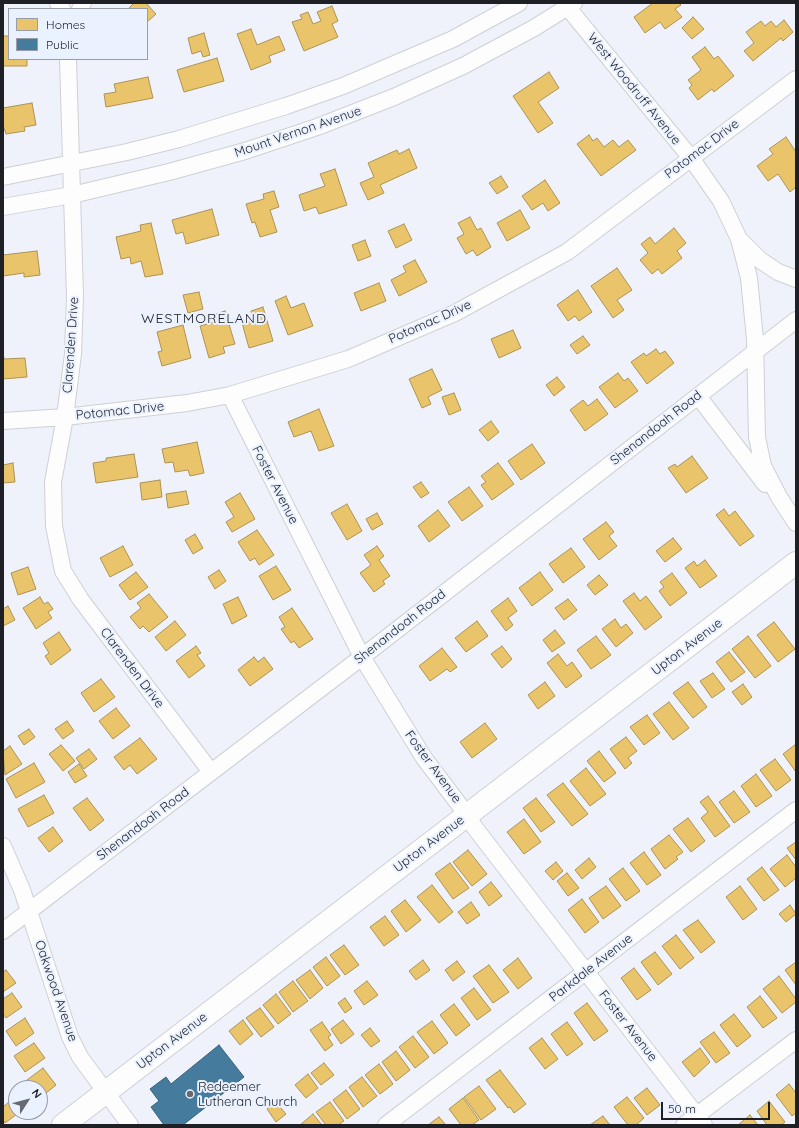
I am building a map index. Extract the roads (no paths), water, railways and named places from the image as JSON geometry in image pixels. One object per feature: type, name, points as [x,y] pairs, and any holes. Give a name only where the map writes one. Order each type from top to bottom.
[{"type":"street","points":[[3,177],[179,139],[230,125],[329,91],[453,39],[519,3]]},
{"type":"street","name":"West Woodruff Avenue","points":[[568,4],[691,158],[722,201],[739,239],[749,278],[756,351],[757,437],[763,466],[779,497],[796,523]]},
{"type":"street","name":"Mount Vernon Avenue","points":[[3,207],[72,195],[170,172],[245,151],[317,127],[394,97],[463,66],[534,28],[568,4]]},
{"type":"street","name":"Clarenden Drive","points":[[68,60],[74,303],[72,354],[66,417],[54,482],[54,526],[63,571],[81,600],[211,772]]},
{"type":"street","name":"Potomac Drive","points":[[3,421],[66,417],[187,403],[230,395],[348,359],[455,313],[567,252],[796,79]]},
{"type":"street","name":"West Woodruff Avenue","points":[[739,239],[760,260],[778,272],[796,279]]},
{"type":"street","name":"Shenandoah Road","points":[[3,931],[362,657],[796,320]]},
{"type":"street","name":"Foster Avenue","points":[[230,395],[362,657],[424,758],[468,815],[475,828],[700,1120]]},
{"type":"street","name":"West Woodruff Avenue","points":[[698,396],[796,523]]},
{"type":"street","name":"Upton Avenue","points":[[63,1125],[796,563]]},
{"type":"street","name":"Parkdale Avenue","points":[[386,1125],[796,810]]},
{"type":"street","name":"Oakwood Avenue","points":[[3,846],[16,874],[70,1037],[80,1057],[130,1125]]},
{"type":"street","points":[[684,1125],[700,1120],[796,1040]]},
{"type":"place","name":"Redeemer Lutheran Church","points":[[190,1094]]},
{"type":"district","name":"WESTMORELAND","points":[[204,319]]}]
